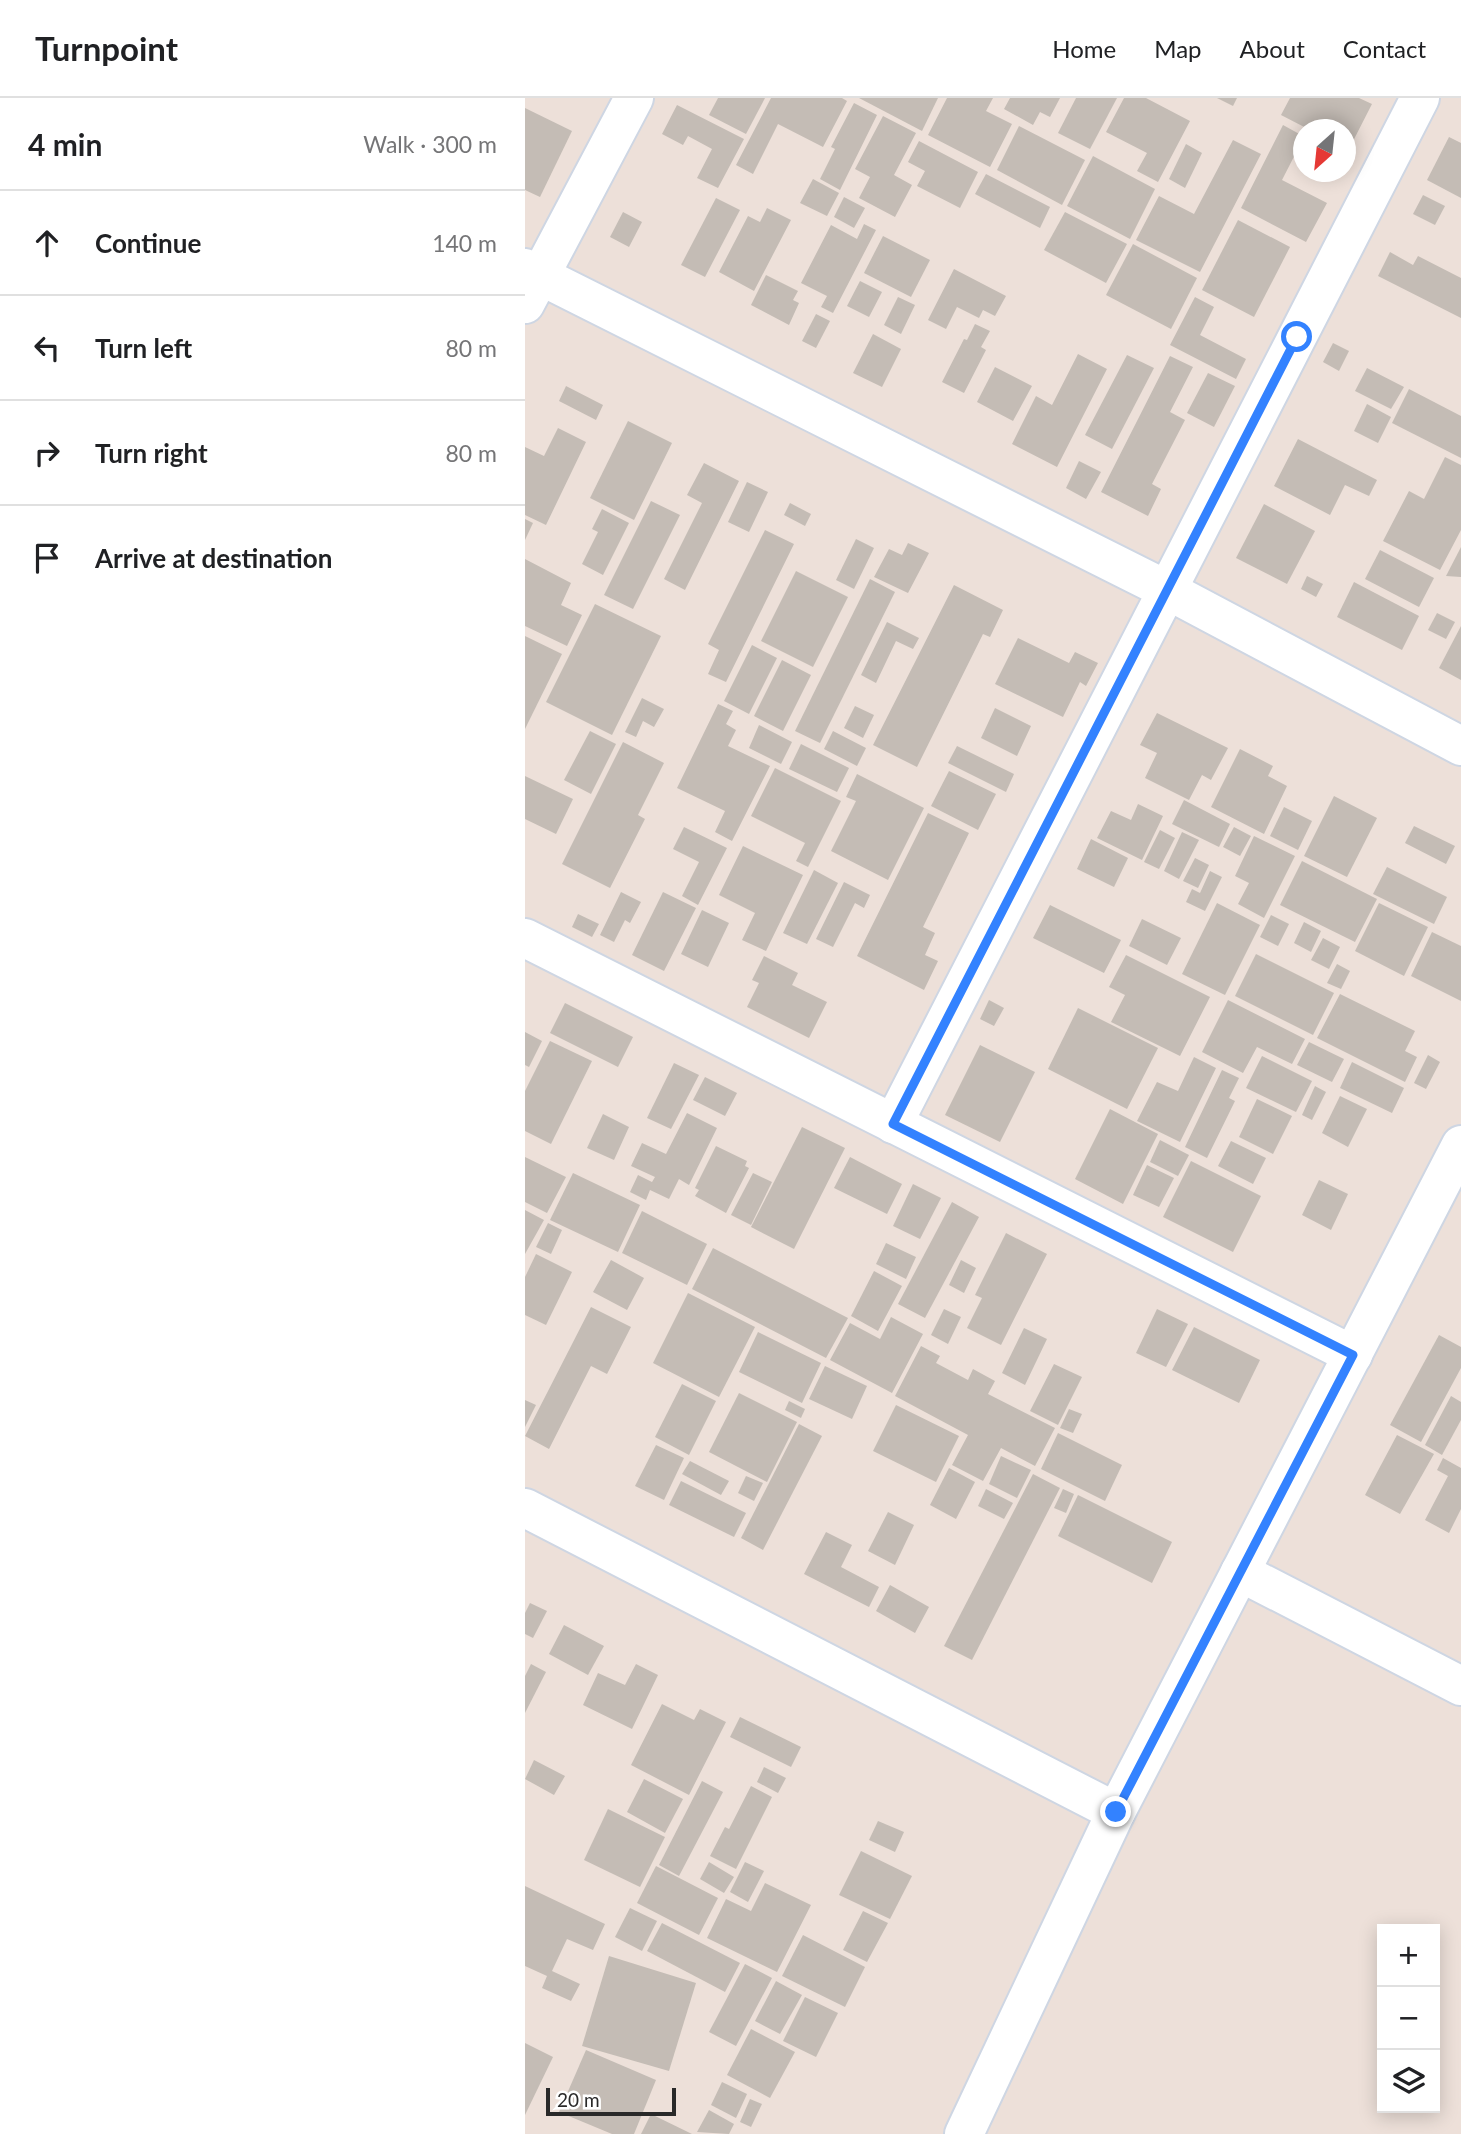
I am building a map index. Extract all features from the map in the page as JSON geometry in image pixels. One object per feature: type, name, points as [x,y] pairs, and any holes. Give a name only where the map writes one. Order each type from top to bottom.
[{"type":"street","points":[[634,98],[530,282],[1167,590],[1461,746]]},
{"type":"street","points":[[893,1124],[1420,98]]},
{"type":"street","points":[[525,938],[1353,1355]]},
{"type":"street","points":[[964,2134],[1116,1812],[1461,1144]]},
{"type":"street","points":[[525,1508],[1116,1812]]},
{"type":"street","points":[[1240,1572],[1461,1686]]},
{"type":"building","points":[[718,98],[765,98],[746,134],[709,115]]},
{"type":"building","points":[[771,98],[842,98],[847,101],[823,147],[778,124],[753,174],[736,165]]},
{"type":"building","points":[[859,98],[938,98],[922,131]]},
{"type":"building","points":[[947,98],[993,98],[986,111],[1012,124],[990,167],[928,135]]},
{"type":"building","points":[[1010,98],[1060,98],[1050,117],[1040,112],[1033,125],[1004,109]]},
{"type":"building","points":[[1076,98],[1117,98],[1090,149],[1058,133]]},
{"type":"building","points":[[1124,98],[1146,98],[1190,121],[1158,182],[1137,171],[1147,153],[1106,132]]},
{"type":"building","points":[[1217,98],[1237,98],[1233,106]]},
{"type":"building","points":[[1290,98],[1359,98],[1372,104],[1356,135],[1356,119],[1293,119],[1293,121],[1281,115]]},
{"type":"building","points":[[854,103],[877,115],[840,190],[820,179],[835,149],[831,147]]},
{"type":"building","points":[[677,105],[744,139],[718,188],[697,178],[712,149],[688,136],[683,145],[662,134]]},
{"type":"building","points":[[525,108],[572,131],[540,197],[525,190]]},
{"type":"building","points":[[883,116],[916,133],[894,175],[912,185],[895,217],[859,198],[870,177],[855,169]]},
{"type":"building","points":[[1283,125],[1293,130],[1293,159],[1282,180],[1327,203],[1306,242],[1241,208]]},
{"type":"building","points":[[1019,126],[1085,160],[1062,205],[997,170]]},
{"type":"building","points":[[1449,137],[1461,143],[1461,198],[1427,180]]},
{"type":"building","points":[[1233,140],[1261,154],[1200,272],[1136,240],[1159,196],[1194,214]]},
{"type":"building","points":[[919,141],[978,172],[960,208],[917,186],[925,171],[908,162]]},
{"type":"building","points":[[1186,144],[1202,153],[1185,188],[1169,179]]},
{"type":"building","points":[[1093,156],[1155,189],[1130,239],[1067,206]]},
{"type":"building","points":[[986,174],[1050,207],[1040,228],[975,194]]},
{"type":"building","points":[[813,179],[839,193],[827,216],[800,203]]},
{"type":"building","points":[[1423,195],[1445,206],[1435,225],[1413,214]]},
{"type":"building","points":[[844,197],[865,208],[854,228],[834,217]]},
{"type":"building","points":[[716,198],[740,210],[705,277],[681,265]]},
{"type":"building","points":[[767,208],[791,220],[754,291],[719,272],[748,216],[760,222]]},
{"type":"building","points":[[623,212],[642,222],[629,247],[610,237]]},
{"type":"building","points":[[1065,212],[1127,244],[1106,283],[1044,250]]},
{"type":"building","points":[[1238,220],[1290,247],[1254,317],[1202,290]]},
{"type":"building","points":[[864,224],[876,230],[833,313],[821,307],[827,296],[801,283],[831,225],[857,239]]},
{"type":"building","points":[[883,236],[930,260],[911,297],[864,273]]},
{"type":"building","points":[[1133,244],[1197,278],[1171,329],[1106,295]]},
{"type":"building","points":[[1390,252],[1413,265],[1418,256],[1461,278],[1461,318],[1378,276]]},
{"type":"building","points":[[954,269],[1006,296],[995,316],[983,310],[979,318],[957,307],[946,329],[928,320]]},
{"type":"building","points":[[766,275],[798,291],[793,300],[799,303],[789,325],[751,305]]},
{"type":"building","points":[[860,281],[882,292],[869,317],[847,306]]},
{"type":"building","points":[[898,297],[915,305],[901,334],[884,325]]},
{"type":"building","points":[[1195,297],[1214,307],[1200,335],[1246,359],[1236,379],[1170,345]]},
{"type":"building","points":[[816,314],[830,321],[816,348],[802,341]]},
{"type":"building","points":[[975,324],[990,331],[981,347],[986,350],[964,393],[942,382],[964,339],[967,340]]},
{"type":"building","points":[[873,334],[901,349],[882,387],[853,373]]},
{"type":"building","points":[[1333,343],[1349,351],[1339,371],[1323,362]]},
{"type":"building","points":[[1078,354],[1107,369],[1057,467],[1012,444],[1036,396],[1052,405]]},
{"type":"building","points":[[1127,355],[1154,368],[1112,449],[1085,435]]},
{"type":"building","points":[[1170,356],[1193,367],[1170,412],[1185,420],[1152,484],[1161,489],[1148,516],[1101,492]]},
{"type":"building","points":[[995,367],[1032,386],[1013,421],[977,402]]},
{"type":"building","points":[[1367,368],[1404,387],[1391,409],[1355,391]]},
{"type":"building","points":[[1208,373],[1235,386],[1214,427],[1187,413]]},
{"type":"building","points":[[566,386],[603,405],[596,420],[559,401]]},
{"type":"building","points":[[1409,389],[1461,416],[1461,458],[1392,423]]},
{"type":"building","points":[[1367,404],[1391,417],[1378,443],[1354,431]]},
{"type":"building","points":[[628,421],[672,443],[634,520],[590,498]]},
{"type":"building","points":[[558,428],[586,442],[546,525],[525,515],[525,447],[544,456]]},
{"type":"building","points":[[1298,439],[1377,480],[1369,496],[1345,485],[1330,515],[1274,486]]},
{"type":"building","points":[[1445,457],[1461,465],[1461,530],[1440,570],[1383,541],[1409,491],[1424,499]]},
{"type":"building","points":[[1079,461],[1101,472],[1086,499],[1066,488]]},
{"type":"building","points":[[704,463],[739,481],[685,590],[664,579],[702,503],[687,495]]},
{"type":"building","points":[[747,482],[768,492],[749,532],[728,522]]},
{"type":"building","points":[[651,501],[680,515],[633,609],[604,595]]},
{"type":"building","points":[[790,503],[811,514],[805,526],[784,515]]},
{"type":"building","points":[[1264,504],[1315,531],[1287,584],[1236,558]]},
{"type":"building","points":[[602,509],[629,523],[603,575],[582,564],[598,532],[592,529]]},
{"type":"building","points":[[525,519],[533,523],[525,540]]},
{"type":"building","points":[[765,530],[794,544],[726,682],[708,674],[719,650],[708,644]]},
{"type":"building","points":[[856,539],[874,548],[854,589],[836,580]]},
{"type":"building","points":[[908,543],[929,553],[908,593],[874,577],[889,549],[902,555]]},
{"type":"building","points":[[1461,547],[1461,577],[1446,576]]},
{"type":"building","points":[[1380,550],[1434,578],[1419,607],[1365,579]]},
{"type":"building","points":[[525,559],[571,583],[561,605],[582,615],[567,646],[525,626]]},
{"type":"building","points":[[796,571],[848,597],[813,667],[761,641]]},
{"type":"building","points":[[1307,576],[1323,584],[1316,597],[1301,589]]},
{"type":"building","points":[[870,579],[895,592],[820,743],[795,731]]},
{"type":"building","points":[[1354,582],[1419,616],[1402,650],[1337,617]]},
{"type":"building","points":[[954,585],[1003,610],[990,637],[983,634],[917,767],[873,745]]},
{"type":"building","points":[[595,604],[661,636],[612,735],[546,702]]},
{"type":"building","points":[[1437,613],[1455,622],[1446,639],[1428,630]]},
{"type":"building","points":[[887,622],[919,638],[913,649],[896,641],[876,683],[861,675]]},
{"type":"building","points":[[1461,626],[1461,680],[1439,668]]},
{"type":"building","points":[[525,636],[562,654],[525,729]]},
{"type":"building","points":[[1018,638],[1069,663],[1075,652],[1098,663],[1086,686],[1080,682],[1063,717],[995,684]]},
{"type":"building","points":[[752,645],[777,658],[749,714],[724,701]]},
{"type":"building","points":[[782,660],[811,675],[783,731],[754,716]]},
{"type":"building","points":[[642,698],[664,709],[654,727],[643,721],[636,737],[625,732]]},
{"type":"building","points":[[718,704],[733,711],[726,724],[736,730],[728,746],[770,766],[732,841],[715,832],[725,811],[677,788]]},
{"type":"building","points":[[855,706],[874,715],[863,738],[844,728]]},
{"type":"building","points":[[995,708],[1031,726],[1017,756],[981,738]]},
{"type":"building","points":[[1157,713],[1228,748],[1211,780],[1202,775],[1189,800],[1145,778],[1157,753],[1140,745]]},
{"type":"building","points":[[759,725],[792,742],[781,764],[749,748]]},
{"type":"building","points":[[590,731],[616,744],[591,794],[564,780]]},
{"type":"building","points":[[833,731],[866,748],[857,766],[824,749]]},
{"type":"building","points":[[623,742],[664,763],[638,815],[645,819],[610,888],[562,864]]},
{"type":"building","points":[[801,744],[849,768],[837,792],[789,769]]},
{"type":"building","points":[[957,746],[1014,774],[1006,792],[948,763]]},
{"type":"building","points":[[1240,749],[1273,766],[1268,776],[1287,786],[1264,834],[1211,807]]},
{"type":"building","points":[[775,768],[841,801],[808,867],[796,861],[805,843],[751,816]]},
{"type":"building","points":[[949,771],[996,794],[978,830],[931,806]]},
{"type":"building","points":[[857,774],[924,808],[888,880],[831,851],[856,801],[846,797]]},
{"type":"building","points":[[525,776],[573,799],[556,834],[525,819]]},
{"type":"building","points":[[1334,796],[1377,818],[1347,877],[1304,856]]},
{"type":"building","points":[[1184,800],[1230,824],[1219,847],[1172,824]]},
{"type":"building","points":[[1138,804],[1163,816],[1142,860],[1097,838],[1111,811],[1131,820]]},
{"type":"building","points":[[1284,807],[1312,821],[1298,850],[1270,836]]},
{"type":"building","points":[[928,813],[969,833],[923,927],[935,933],[925,955],[938,961],[924,990],[857,956]]},
{"type":"building","points":[[1414,826],[1455,846],[1446,864],[1405,843]]},
{"type":"building","points":[[684,827],[727,848],[698,905],[682,896],[699,862],[673,849]]},
{"type":"building","points":[[1234,827],[1251,836],[1240,856],[1223,847]]},
{"type":"building","points":[[1160,830],[1175,838],[1159,869],[1144,862]]},
{"type":"building","points":[[1182,832],[1199,840],[1179,879],[1164,871]]},
{"type":"building","points":[[1254,836],[1295,856],[1264,918],[1238,904],[1249,883],[1235,876]]},
{"type":"building","points":[[1091,839],[1128,858],[1114,887],[1077,869]]},
{"type":"building","points":[[743,846],[803,875],[766,951],[742,940],[755,913],[719,895]]},
{"type":"building","points":[[1195,858],[1209,865],[1198,888],[1183,881]]},
{"type":"building","points":[[1302,861],[1377,899],[1355,942],[1280,905]]},
{"type":"building","points":[[1387,867],[1447,897],[1434,924],[1373,894]]},
{"type":"building","points":[[814,870],[838,883],[807,944],[783,933]]},
{"type":"building","points":[[1210,871],[1222,877],[1205,911],[1186,902],[1192,889],[1200,893]]},
{"type":"building","points":[[844,882],[870,895],[864,908],[855,903],[833,947],[816,939]]},
{"type":"building","points":[[621,892],[641,902],[630,923],[625,920],[614,942],[600,935]]},
{"type":"building","points":[[663,892],[696,908],[664,971],[632,955]]},
{"type":"building","points":[[1217,903],[1260,925],[1225,995],[1182,974]]},
{"type":"building","points":[[1379,903],[1428,927],[1404,976],[1355,951]]},
{"type":"building","points":[[1050,905],[1121,940],[1104,973],[1033,938]]},
{"type":"building","points":[[702,910],[729,923],[708,967],[681,954]]},
{"type":"building","points":[[578,914],[599,924],[592,937],[572,927]]},
{"type":"building","points":[[1271,915],[1289,924],[1278,946],[1260,937]]},
{"type":"building","points":[[1142,919],[1181,938],[1167,965],[1129,946]]},
{"type":"building","points":[[1304,922],[1321,931],[1311,952],[1294,943]]},
{"type":"building","points":[[1432,932],[1461,946],[1461,1001],[1411,976]]},
{"type":"building","points":[[1323,938],[1340,947],[1329,969],[1311,960]]},
{"type":"building","points":[[1256,954],[1334,993],[1313,1035],[1235,996]]},
{"type":"building","points":[[1126,955],[1210,997],[1180,1056],[1111,1022],[1125,995],[1109,987]]},
{"type":"building","points":[[764,956],[798,973],[792,985],[827,1002],[809,1038],[747,1007],[759,983],[752,980]]},
{"type":"building","points":[[1337,964],[1350,971],[1341,989],[1327,983]]},
{"type":"building","points":[[1340,994],[1415,1031],[1405,1051],[1417,1057],[1405,1082],[1317,1038]]},
{"type":"building","points":[[989,1000],[1004,1008],[994,1026],[980,1019]]},
{"type":"building","points":[[1228,1000],[1305,1039],[1292,1064],[1257,1047],[1243,1073],[1202,1052]]},
{"type":"building","points":[[565,1003],[633,1037],[618,1067],[550,1033]]},
{"type":"building","points":[[1078,1008],[1158,1048],[1127,1109],[1048,1069]]},
{"type":"building","points":[[525,1032],[542,1041],[529,1067],[525,1065]]},
{"type":"building","points":[[550,1041],[592,1061],[551,1144],[525,1131],[525,1091]]},
{"type":"building","points":[[1309,1042],[1344,1059],[1332,1082],[1297,1065]]},
{"type":"building","points":[[980,1045],[1035,1072],[1000,1142],[945,1115]]},
{"type":"building","points":[[1428,1055],[1440,1062],[1426,1089],[1414,1083]]},
{"type":"building","points":[[1262,1056],[1312,1081],[1296,1112],[1246,1088]]},
{"type":"building","points":[[1194,1057],[1216,1068],[1180,1142],[1137,1121],[1157,1082],[1178,1091]]},
{"type":"building","points":[[1352,1062],[1404,1088],[1392,1113],[1340,1088]]},
{"type":"building","points":[[674,1063],[699,1075],[671,1129],[647,1118]]},
{"type":"building","points":[[1222,1070],[1239,1078],[1229,1098],[1235,1101],[1207,1158],[1185,1147]]},
{"type":"building","points":[[705,1077],[737,1093],[725,1116],[693,1100]]},
{"type":"building","points":[[1315,1086],[1326,1092],[1312,1120],[1302,1115]]},
{"type":"building","points":[[1340,1096],[1367,1109],[1348,1147],[1322,1133]]},
{"type":"building","points":[[1257,1099],[1292,1116],[1273,1154],[1239,1137]]},
{"type":"building","points":[[1110,1109],[1158,1134],[1123,1204],[1075,1179]]},
{"type":"building","points":[[687,1113],[717,1128],[689,1185],[679,1179],[669,1199],[650,1190],[646,1200],[630,1192],[638,1175],[652,1182],[655,1177],[631,1166],[642,1143],[666,1154]]},
{"type":"building","points":[[603,1114],[629,1127],[614,1160],[587,1148]]},
{"type":"building","points":[[802,1127],[845,1148],[794,1249],[751,1227]]},
{"type":"building","points":[[1160,1140],[1189,1155],[1178,1176],[1150,1162]]},
{"type":"building","points":[[1231,1141],[1266,1158],[1253,1184],[1218,1166]]},
{"type":"building","points":[[716,1146],[747,1161],[745,1166],[749,1168],[726,1213],[695,1196],[699,1190],[695,1188]]},
{"type":"building","points":[[525,1157],[566,1177],[547,1213],[525,1202]]},
{"type":"building","points":[[850,1157],[902,1184],[887,1214],[834,1188]]},
{"type":"building","points":[[1191,1161],[1261,1196],[1233,1252],[1163,1217]]},
{"type":"building","points":[[1147,1165],[1174,1178],[1159,1207],[1133,1195]]},
{"type":"building","points":[[573,1173],[640,1205],[618,1252],[550,1220]]},
{"type":"building","points":[[753,1173],[772,1182],[751,1225],[731,1215]]},
{"type":"building","points":[[1319,1180],[1348,1194],[1331,1230],[1302,1215]]},
{"type":"building","points":[[913,1184],[941,1198],[920,1239],[893,1226]]},
{"type":"building","points":[[952,1202],[979,1217],[925,1318],[898,1304]]},
{"type":"building","points":[[525,1210],[544,1220],[525,1254]]},
{"type":"building","points":[[642,1211],[707,1244],[687,1285],[622,1253]]},
{"type":"building","points":[[548,1223],[562,1230],[551,1254],[536,1247]]},
{"type":"building","points":[[1006,1233],[1047,1254],[1001,1345],[967,1328],[982,1298],[975,1295]]},
{"type":"building","points":[[886,1243],[916,1257],[906,1279],[876,1264]]},
{"type":"building","points":[[713,1248],[848,1318],[826,1358],[692,1289]]},
{"type":"building","points":[[536,1254],[572,1272],[546,1325],[525,1315],[525,1277]]},
{"type":"building","points":[[611,1260],[644,1278],[627,1310],[593,1292]]},
{"type":"building","points":[[961,1260],[976,1268],[964,1293],[949,1285]]},
{"type":"building","points":[[874,1271],[902,1286],[878,1331],[851,1316]]},
{"type":"building","points":[[688,1293],[755,1327],[719,1397],[653,1363]]},
{"type":"building","points":[[591,1307],[631,1327],[607,1374],[591,1366],[549,1449],[525,1436]]},
{"type":"building","points":[[944,1309],[961,1317],[948,1344],[931,1335]]},
{"type":"building","points":[[1157,1309],[1188,1324],[1166,1367],[1136,1353]]},
{"type":"building","points":[[891,1317],[923,1334],[892,1393],[830,1360],[850,1323],[880,1339]]},
{"type":"building","points":[[1194,1327],[1260,1360],[1239,1403],[1172,1370]]},
{"type":"building","points":[[1024,1328],[1047,1339],[1025,1385],[1002,1373]]},
{"type":"building","points":[[758,1332],[821,1363],[802,1403],[739,1372]]},
{"type":"building","points":[[1439,1335],[1461,1347],[1461,1368],[1421,1442],[1390,1425]]},
{"type":"building","points":[[921,1346],[940,1356],[936,1363],[968,1380],[973,1369],[995,1381],[988,1394],[1055,1428],[1035,1466],[1001,1448],[983,1481],[952,1465],[968,1435],[895,1396]]},
{"type":"building","points":[[1054,1364],[1082,1377],[1058,1425],[1030,1411]]},
{"type":"building","points":[[825,1366],[867,1386],[852,1419],[809,1399]]},
{"type":"building","points":[[682,1384],[716,1401],[689,1455],[655,1437]]},
{"type":"building","points":[[739,1393],[797,1422],[767,1482],[709,1452]]},
{"type":"building","points":[[1451,1396],[1461,1402],[1461,1420],[1442,1455],[1425,1445]]},
{"type":"building","points":[[525,1400],[536,1405],[525,1427]]},
{"type":"building","points":[[789,1401],[805,1409],[801,1418],[785,1410]]},
{"type":"building","points":[[896,1405],[959,1436],[936,1482],[873,1451]]},
{"type":"building","points":[[1069,1409],[1082,1414],[1073,1433],[1060,1428]]},
{"type":"building","points":[[799,1424],[822,1436],[763,1550],[741,1538]]},
{"type":"building","points":[[1058,1433],[1122,1465],[1105,1501],[1041,1469]]},
{"type":"building","points":[[1397,1435],[1434,1454],[1400,1514],[1365,1495]]},
{"type":"building","points":[[656,1445],[684,1458],[664,1500],[635,1486]]},
{"type":"building","points":[[1001,1456],[1031,1470],[1017,1498],[989,1484]]},
{"type":"building","points":[[1443,1458],[1461,1468],[1461,1509],[1449,1533],[1425,1520],[1448,1476],[1437,1470]]},
{"type":"building","points":[[690,1461],[729,1481],[721,1495],[682,1474]]},
{"type":"building","points":[[949,1468],[975,1482],[956,1519],[930,1505]]},
{"type":"building","points":[[1033,1474],[1060,1488],[972,1660],[944,1646]]},
{"type":"building","points":[[746,1476],[763,1483],[754,1501],[738,1493]]},
{"type":"building","points":[[681,1481],[746,1513],[734,1537],[669,1505]]},
{"type":"building","points":[[986,1489],[1013,1503],[1004,1519],[978,1506]]},
{"type":"building","points":[[1063,1489],[1074,1494],[1066,1513],[1054,1508]]},
{"type":"building","points":[[1078,1495],[1172,1542],[1152,1583],[1058,1536]]},
{"type":"building","points":[[888,1512],[914,1525],[895,1565],[868,1551]]},
{"type":"building","points":[[826,1532],[852,1545],[841,1567],[879,1587],[869,1607],[804,1574]]},
{"type":"building","points":[[890,1585],[929,1607],[915,1633],[876,1611]]},
{"type":"building","points":[[530,1603],[547,1611],[533,1638],[525,1634],[525,1613]]},
{"type":"building","points":[[564,1625],[604,1646],[588,1675],[549,1654]]},
{"type":"building","points":[[531,1664],[546,1672],[525,1713],[525,1676]]},
{"type":"building","points":[[636,1664],[658,1675],[632,1729],[583,1705],[598,1673],[625,1685]]},
{"type":"building","points":[[662,1704],[694,1720],[700,1709],[726,1722],[689,1795],[631,1765]]},
{"type":"building","points":[[740,1717],[801,1747],[791,1767],[730,1737]]},
{"type":"building","points":[[534,1760],[565,1776],[554,1795],[525,1779]]},
{"type":"building","points":[[764,1767],[786,1778],[778,1793],[757,1782]]},
{"type":"building","points":[[644,1779],[683,1799],[665,1833],[627,1812]]},
{"type":"building","points":[[702,1781],[723,1792],[679,1876],[659,1865]]},
{"type":"building","points":[[751,1786],[772,1797],[736,1869],[710,1856],[725,1827],[729,1829]]},
{"type":"building","points":[[608,1809],[665,1837],[640,1887],[584,1860]]},
{"type":"building","points":[[878,1821],[904,1832],[895,1852],[869,1840]]},
{"type":"building","points":[[861,1851],[912,1876],[890,1919],[839,1895]]},
{"type":"building","points":[[709,1862],[734,1877],[724,1893],[700,1879]]},
{"type":"building","points":[[745,1862],[764,1871],[748,1902],[730,1892]]},
{"type":"building","points":[[656,1866],[718,1898],[699,1935],[637,1903]]},
{"type":"building","points":[[765,1883],[811,1905],[777,1972],[707,1938],[726,1899],[751,1911]]},
{"type":"building","points":[[525,1886],[605,1924],[593,1950],[567,1939],[552,1971],[580,1984],[571,2001],[542,1988],[547,1976],[525,1966]]},
{"type":"building","points":[[630,1908],[657,1921],[642,1951],[615,1937]]},
{"type":"building","points":[[863,1911],[888,1923],[867,1962],[843,1950]]},
{"type":"building","points":[[662,1923],[740,1963],[725,1992],[647,1951]]},
{"type":"building","points":[[803,1935],[865,1967],[845,2007],[782,1976]]},
{"type":"building","points":[[609,1956],[696,1983],[669,2071],[582,2046]]},
{"type":"building","points":[[745,1964],[772,1978],[736,2046],[709,2032]]},
{"type":"building","points":[[776,1981],[802,1995],[780,2034],[755,2021]]},
{"type":"building","points":[[805,1997],[838,2013],[816,2057],[783,2041]]},
{"type":"building","points":[[751,2029],[795,2052],[770,2098],[727,2075]]},
{"type":"building","points":[[525,2043],[553,2057],[525,2115]]},
{"type":"building","points":[[586,2050],[656,2080],[634,2134],[612,2134],[559,2112]]},
{"type":"building","points":[[722,2082],[747,2094],[736,2118],[711,2105]]},
{"type":"building","points":[[750,2099],[762,2104],[751,2127],[740,2122]]},
{"type":"building","points":[[709,2110],[734,2124],[729,2134],[697,2132]]},
{"type":"building","points":[[651,2114],[692,2134],[641,2134]]},
{"type":"route","points":[[1116,1812],[1353,1355],[893,1124],[1297,337]]}]
